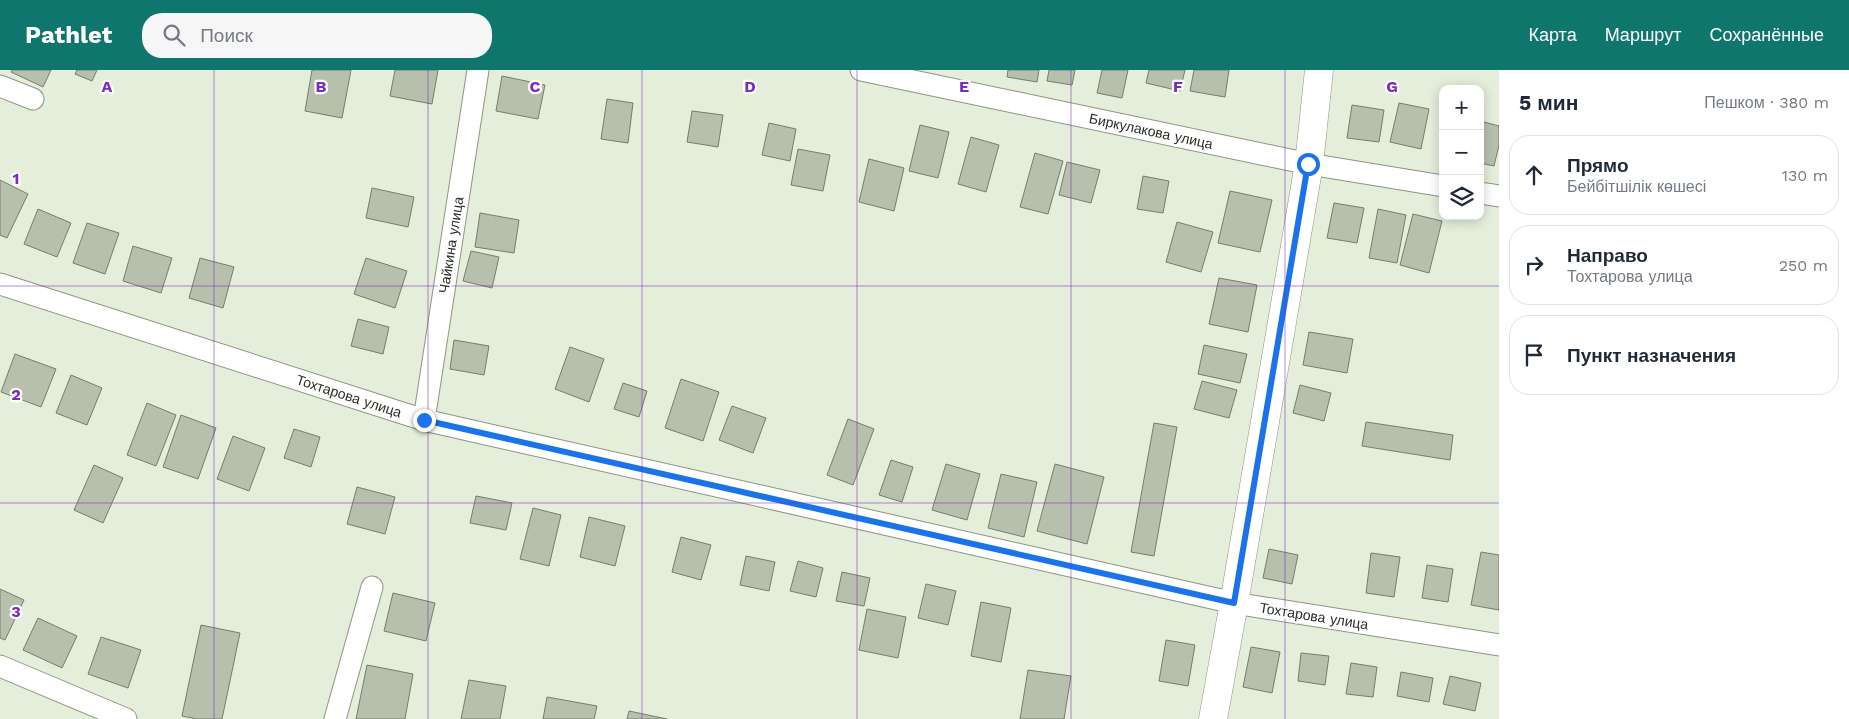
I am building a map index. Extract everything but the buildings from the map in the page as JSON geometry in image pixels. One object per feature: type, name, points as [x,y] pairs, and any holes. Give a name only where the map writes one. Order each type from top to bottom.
[{"type":"street","name":"Чайкина улица","points":[[424,420],[478,70]]},
{"type":"street","name":"Биркулакова улица","points":[[861,70],[1308,164],[1439,185]]},
{"type":"street","points":[[1213,719],[1308,164],[1319,70]]},
{"type":"street","points":[[0,86],[33,100]]},
{"type":"street","points":[[1484,194],[1499,196]]},
{"type":"street","name":"Тохтарова улица","points":[[0,284],[424,420],[1234,603],[1499,645]]},
{"type":"street","points":[[335,719],[372,587]]},
{"type":"street","points":[[0,666],[126,719]]},
{"type":"route","points":[[424,420],[1234,603],[1308,164]]}]
